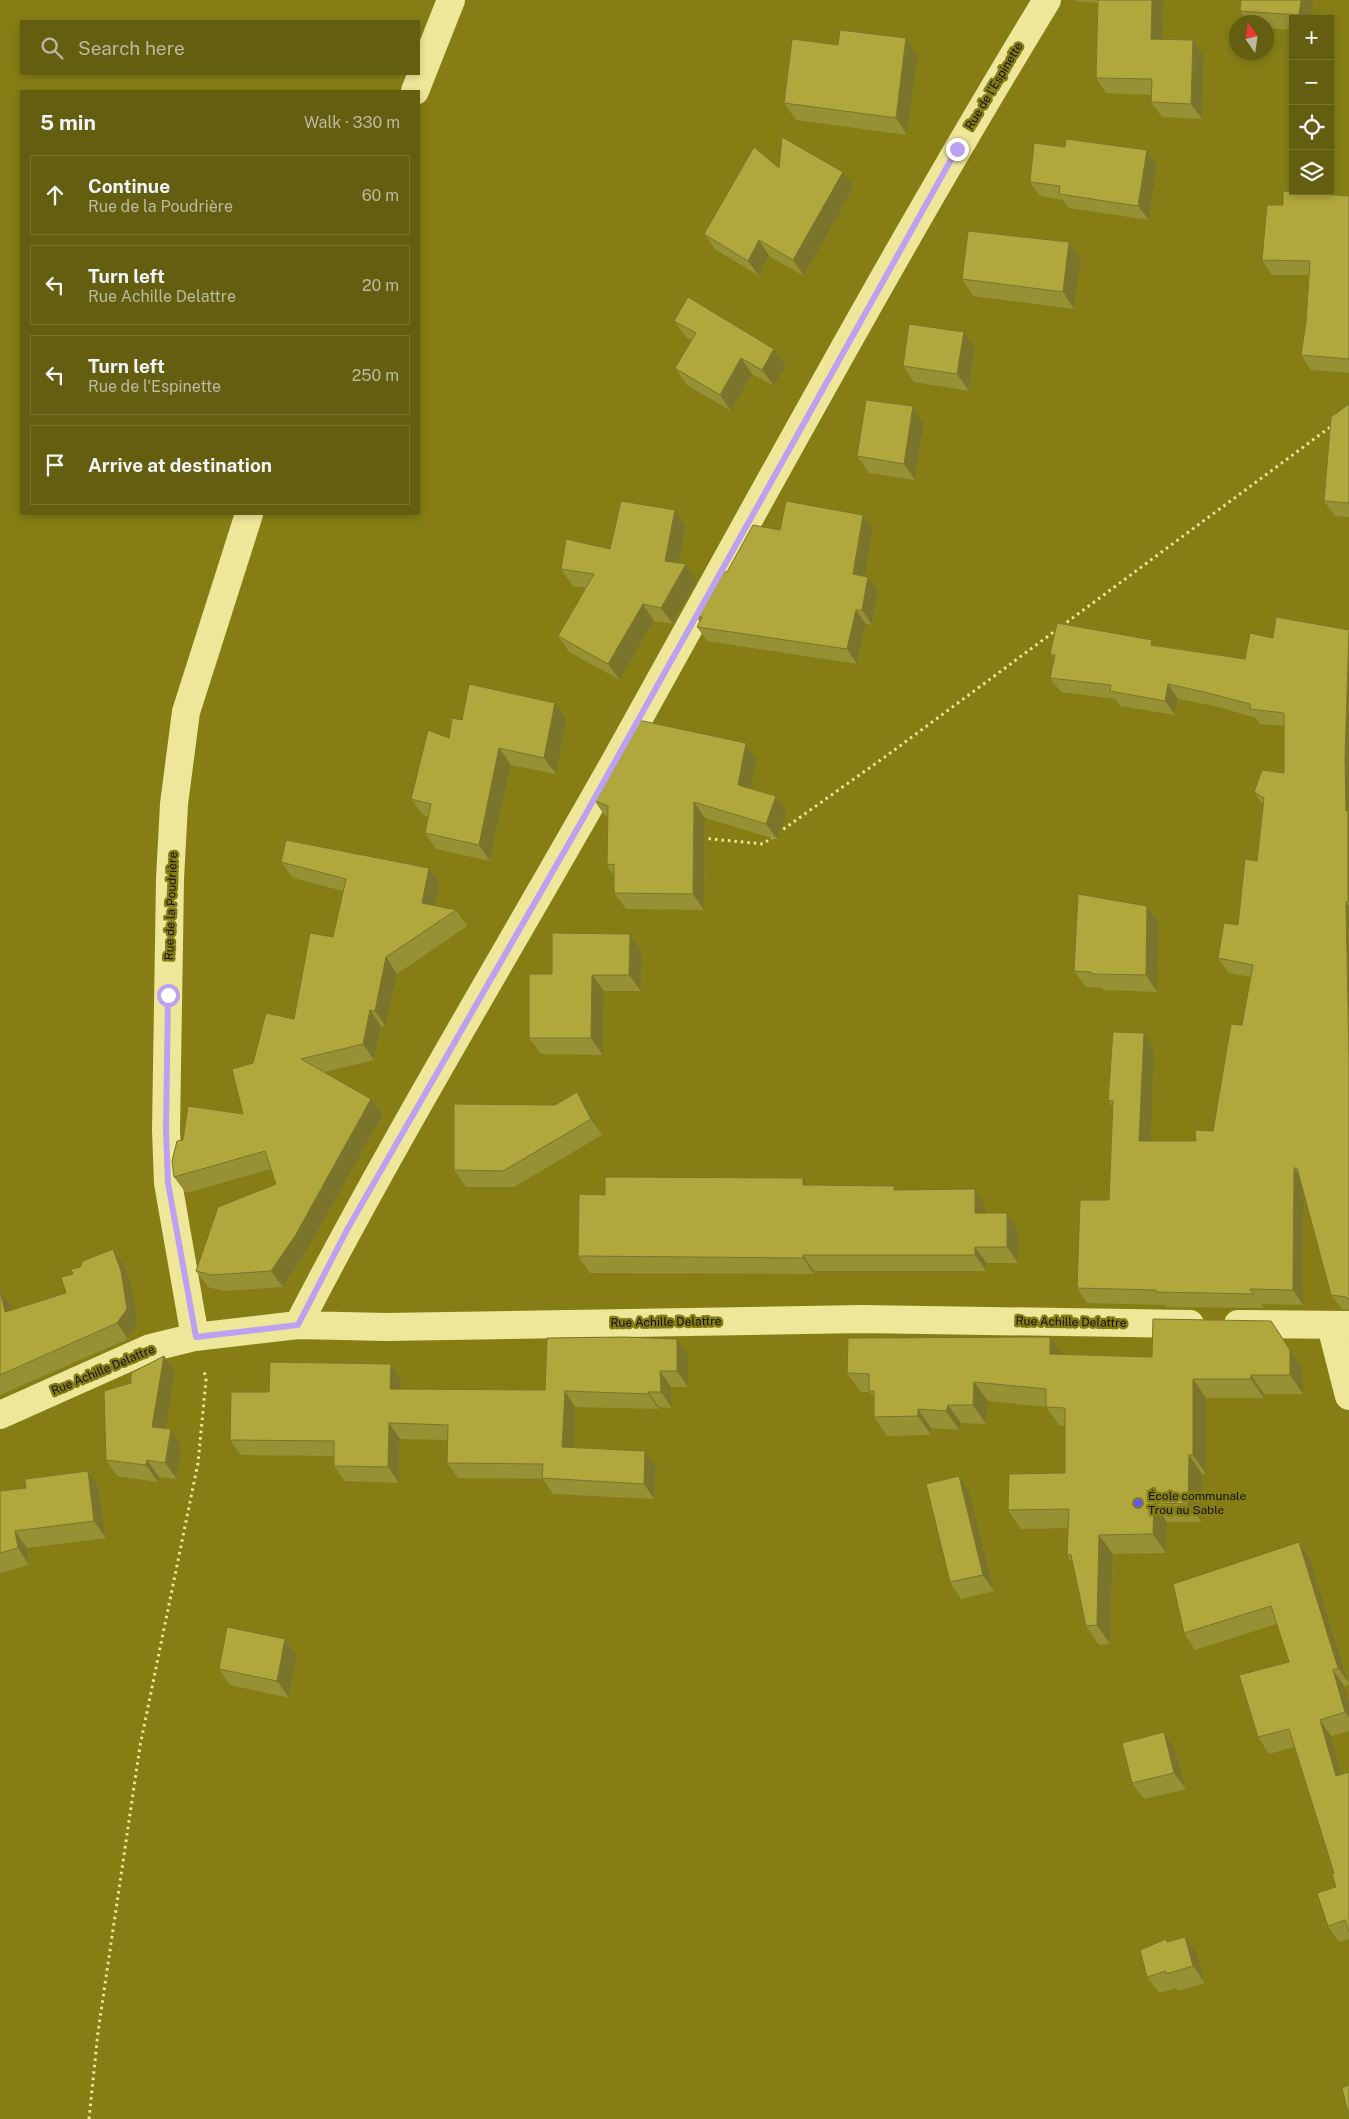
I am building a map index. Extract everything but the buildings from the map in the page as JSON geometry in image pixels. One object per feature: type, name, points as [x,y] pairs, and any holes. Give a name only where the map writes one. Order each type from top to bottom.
[{"type":"street","points":[[414,90],[450,0]]},
{"type":"street","name":"Rue de l'Espinette","points":[[298,1325],[348,1228],[584,817],[957,150],[1047,0]]},
{"type":"street","name":"Rue de la Poudrière","points":[[196,1337],[168,1183],[166,1130],[170,879],[174,804],[186,712],[249,515]]},
{"type":"street","name":"Rue Achille Delattre","points":[[0,1415],[150,1348],[196,1337],[298,1325],[386,1327],[862,1319],[1340,1325]]},
{"type":"street","points":[[1340,1325],[1349,1396]]},
{"type":"path","points":[[694,837],[763,844],[889,754],[1333,424]]},
{"type":"path","points":[[89,2119],[98,2032],[140,1746],[198,1463],[206,1380],[196,1337]]},
{"type":"place","name":"École communale Trou au Sable","points":[[1138,1503]]},
{"type":"route","points":[[168,995],[166,1130],[168,1183],[196,1337],[298,1325],[348,1228],[584,817],[957,149]]}]
